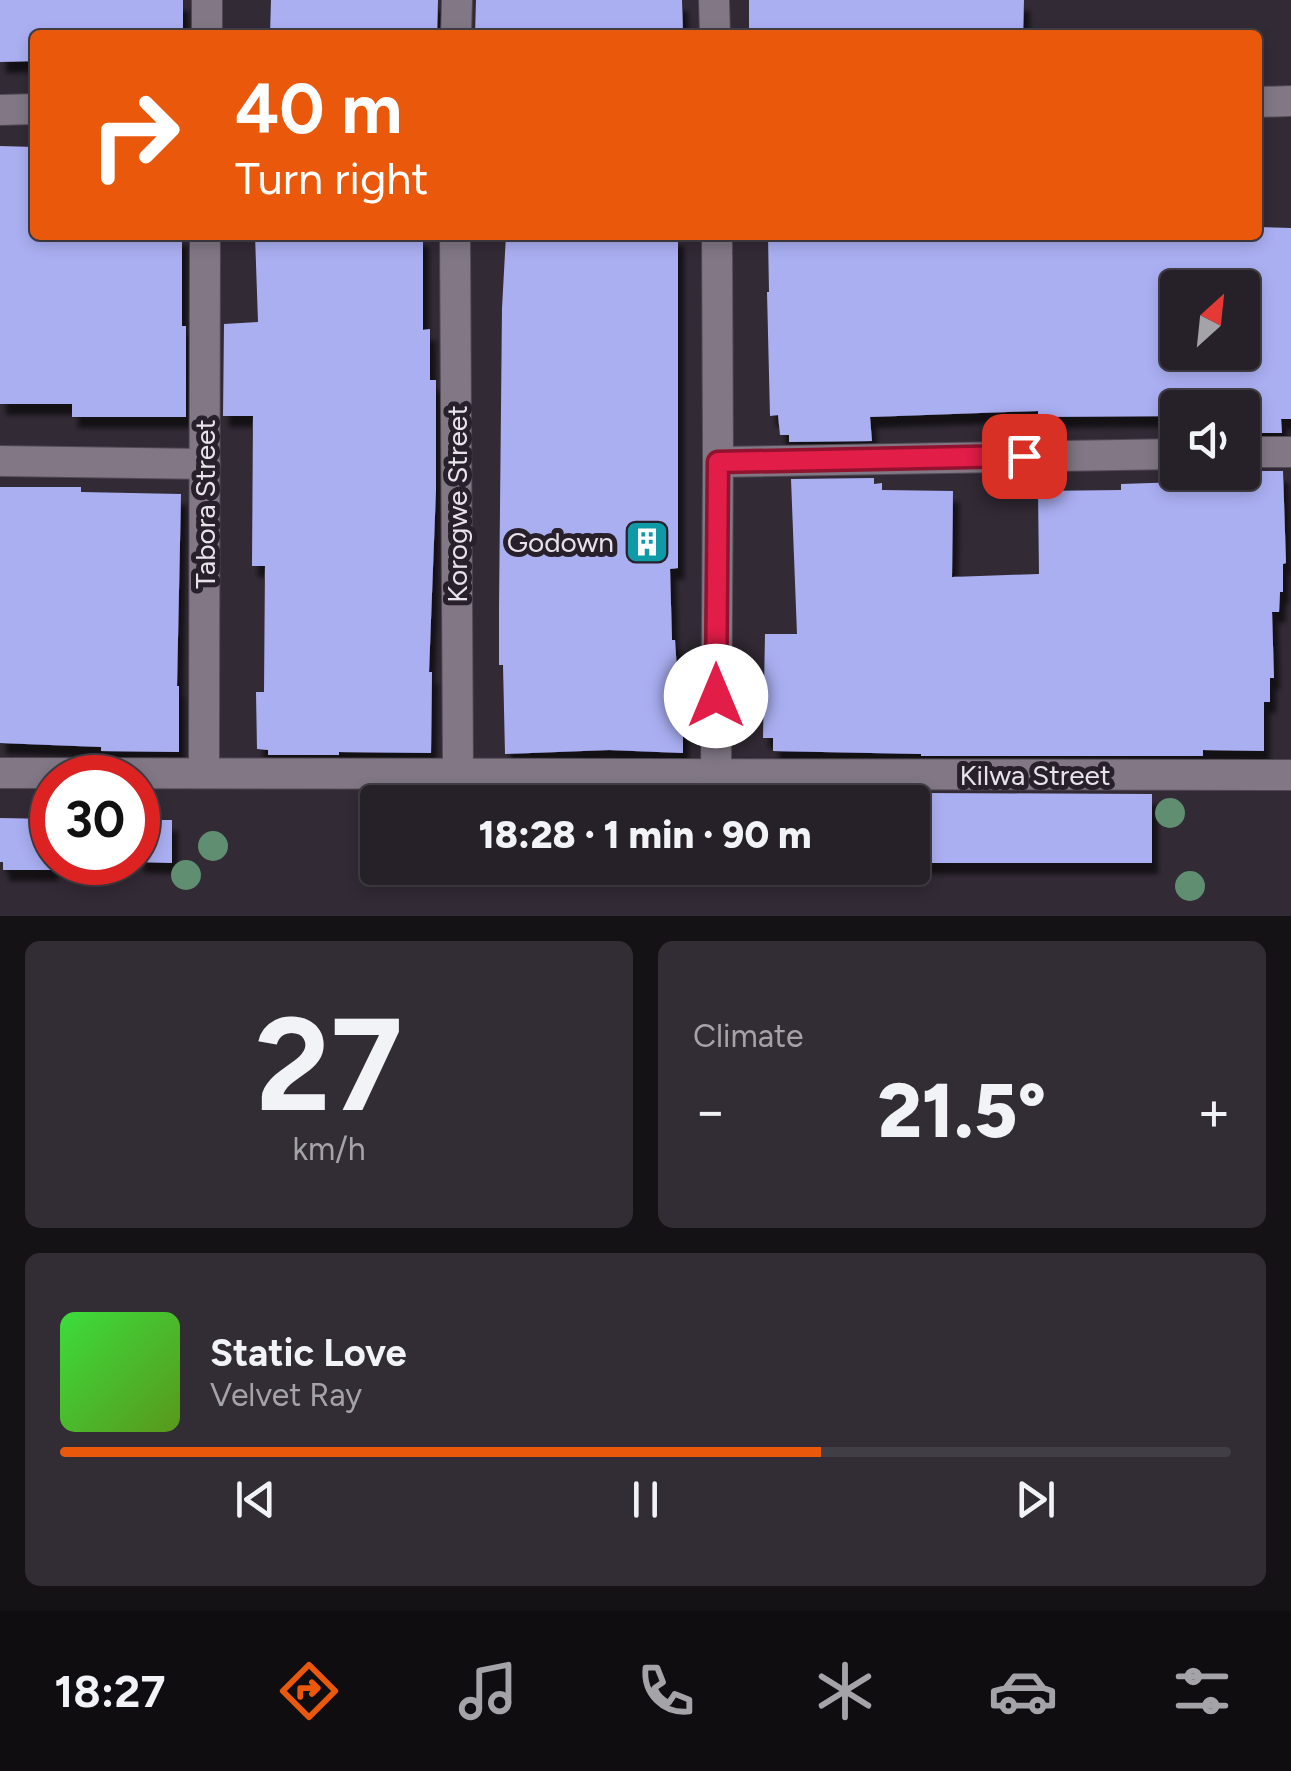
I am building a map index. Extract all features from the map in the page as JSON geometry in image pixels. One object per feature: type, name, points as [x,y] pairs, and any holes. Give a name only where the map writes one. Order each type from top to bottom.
[{"type":"street","points":[[206,30],[207,0]]},
{"type":"street","points":[[456,30],[457,0]]},
{"type":"street","points":[[714,0],[715,30]]},
{"type":"street","points":[[1262,102],[1291,101]]},
{"type":"street","points":[[0,110],[30,110]]},
{"type":"street","name":"Tabora Street","points":[[204,772],[205,240]]},
{"type":"street","name":"Korogwe Street","points":[[456,240],[458,772]]},
{"type":"street","points":[[716,240],[716,774]]},
{"type":"street","points":[[1260,452],[1291,452]]},
{"type":"street","points":[[718,462],[1160,454]]},
{"type":"street","points":[[0,461],[205,464]]},
{"type":"street","name":"Kilwa Street","points":[[0,773],[1291,775]]},
{"type":"building","points":[[0,0],[183,0],[183,30],[30,30],[30,61],[0,62]]},
{"type":"building","points":[[271,0],[438,0],[437,30],[270,30]]},
{"type":"building","points":[[476,0],[682,0],[683,30],[475,30]]},
{"type":"building","points":[[749,0],[1024,0],[1023,30],[749,30]]},
{"type":"building","points":[[0,146],[30,147],[30,240],[182,240],[186,417],[72,417],[72,404],[0,404]]},
{"type":"building","points":[[1262,227],[1291,228],[1291,419],[1281,419],[1282,433],[1260,433],[1260,390],[1160,390],[1160,416],[1038,417],[1038,411],[870,417],[872,441],[789,442],[789,435],[780,435],[778,415],[770,416],[768,240],[1262,240]]},
{"type":"building","points":[[255,240],[423,240],[423,330],[430,329],[430,380],[436,380],[429,672],[431,753],[268,755],[268,750],[257,749],[256,692],[264,692],[265,566],[252,566],[253,416],[223,416],[224,324],[258,322]]},
{"type":"building","points":[[506,240],[678,240],[678,568],[670,569],[672,640],[677,670],[683,671],[683,753],[609,750],[505,754],[503,665],[499,665]]},
{"type":"building","points":[[1260,471],[1283,471],[1286,563],[1279,612],[1272,612],[1274,678],[1270,678],[1270,702],[1264,702],[1264,751],[1203,750],[1203,756],[921,756],[773,751],[773,738],[763,738],[765,634],[797,634],[791,479],[874,478],[874,484],[882,483],[882,490],[953,491],[952,577],[1039,574],[1038,491],[1121,490],[1121,484],[1160,483],[1160,490],[1260,490]]},
{"type":"building","points":[[0,487],[81,487],[81,492],[181,494],[179,752],[0,743]]},
{"type":"building","points":[[930,793],[1152,794],[1152,863],[930,863]]},
{"type":"building","points":[[0,818],[30,819],[30,870],[3,870]]},
{"type":"building","points":[[160,820],[172,820],[172,863],[160,863]]},
{"type":"place","name":"Godown","points":[[647,542]]},
{"type":"route","points":[[716,696],[718,462],[1024,456]]}]
